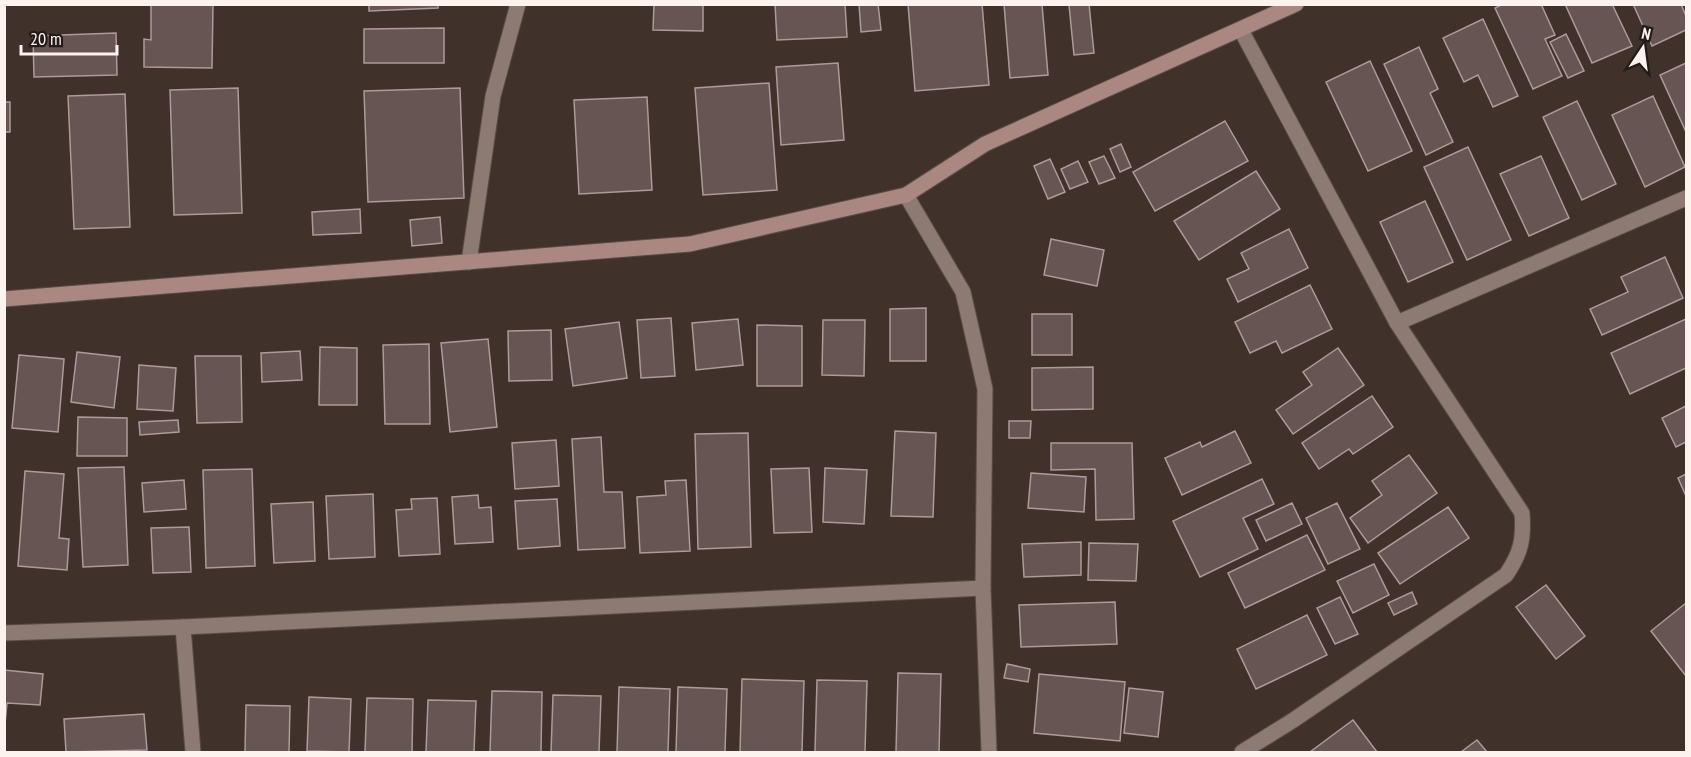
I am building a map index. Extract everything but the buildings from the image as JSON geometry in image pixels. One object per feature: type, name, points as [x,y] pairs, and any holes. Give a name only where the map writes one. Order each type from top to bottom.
[{"type":"street","points":[[469,262],[493,96],[518,4]]},
{"type":"street","points":[[4,299],[690,244],[906,195],[985,144],[1296,4]]},
{"type":"street","points":[[1241,30],[1398,323],[1522,513],[1524,535],[1515,562],[1506,575],[1242,753]]},
{"type":"street","points":[[906,195],[963,292],[985,389],[983,588],[989,753]]},
{"type":"street","points":[[1398,323],[1685,201]]},
{"type":"street","points":[[4,633],[183,627],[983,588]]},
{"type":"street","points":[[183,627],[193,753]]}]
